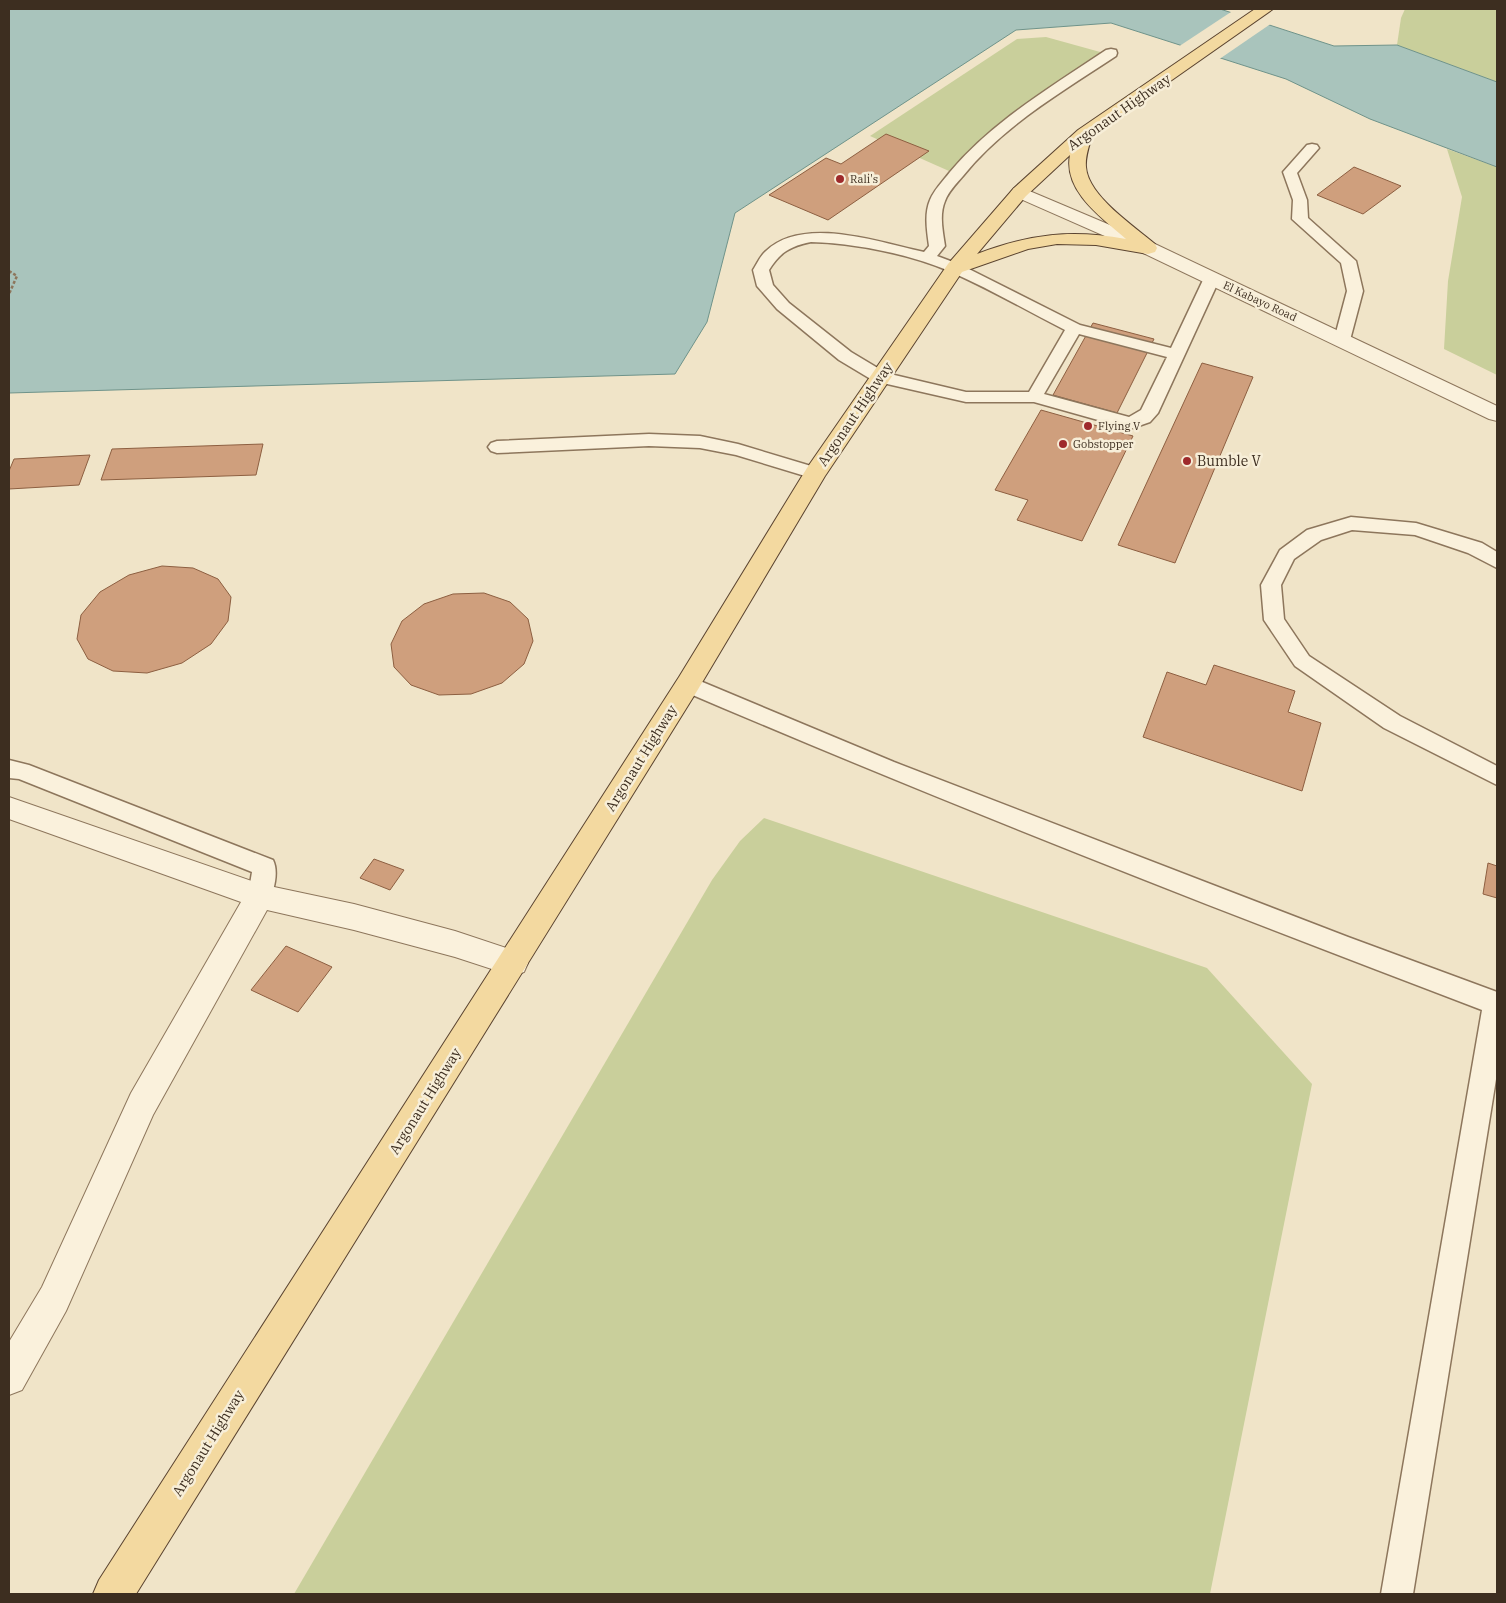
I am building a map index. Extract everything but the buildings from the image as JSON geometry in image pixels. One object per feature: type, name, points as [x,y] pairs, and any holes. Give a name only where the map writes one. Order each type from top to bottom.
[{"type":"main road","name":"Argonaut Highway","points":[[113,1594],[688,684],[815,473],[955,268],[1020,192],[1084,134],[1198,57],[1260,12]]},
{"type":"main road","points":[[1084,134],[1078,159],[1078,172],[1085,188],[1148,248]]},
{"type":"main road","points":[[955,268],[1023,244],[1045,240],[1070,238],[1148,248]]},
{"type":"street","name":"El Kabayo Road","points":[[1020,192],[1148,248],[1497,414]]},
{"type":"street","points":[[9,808],[260,896],[354,917],[513,963]]},
{"type":"street","points":[[9,1377],[54,1299],[142,1104],[260,896]]},
{"type":"lane","points":[[928,258],[937,246],[934,216],[938,199],[957,172],[985,144],[1017,117],[1111,53]]},
{"type":"lane","points":[[1312,148],[1290,172],[1300,200],[1300,219],[1348,261],[1355,291],[1342,340]]},
{"type":"lane","points":[[1176,354],[1074,328],[955,268],[928,258],[835,238],[811,237],[790,242],[771,254],[760,270],[765,286],[783,306],[845,356],[880,377],[966,397],[1034,397],[1119,421],[1138,422],[1149,413],[1212,278]]},
{"type":"lane","points":[[1034,397],[1074,328]]},
{"type":"lane","points":[[497,447],[648,440],[700,442],[738,450],[815,473]]},
{"type":"lane","points":[[1497,561],[1475,548],[1416,529],[1351,523],[1314,535],[1287,555],[1271,585],[1274,620],[1302,661],[1392,722],[1497,776]]},
{"type":"lane","points":[[688,684],[886,768],[1339,945],[1497,1004],[1397,1594]]},
{"type":"lane","points":[[9,769],[21,772],[264,867],[260,896]]},
{"type":"path","points":[[9,272],[17,276],[9,294]]},
{"type":"green space","points":[[1405,9],[1497,9],[1497,82],[1397,45],[1401,18]]},
{"type":"green space","points":[[1046,37],[1111,55],[949,171],[870,136],[1017,39]]},
{"type":"green space","points":[[1447,149],[1497,167],[1497,375],[1444,349],[1448,281],[1462,197]]},
{"type":"green space","points":[[764,818],[1207,968],[1312,1084],[1210,1594],[294,1594],[712,880],[740,841]]},
{"type":"water","points":[[9,9],[1220,9],[1334,46],[1397,45],[1497,82],[1497,167],[1370,119],[1286,79],[1111,23],[1016,30],[735,213],[707,322],[675,374],[9,393]]},
{"type":"pier","points":[[1234,10],[1272,23],[1218,60],[1178,47]]},
{"type":"place","name":"Rali's","points":[[840,179]]},
{"type":"place","name":"Flying V","points":[[1088,426]]},
{"type":"place","name":"Gobstopper","points":[[1063,444]]},
{"type":"place","name":"Bumble V","points":[[1187,461]]}]
